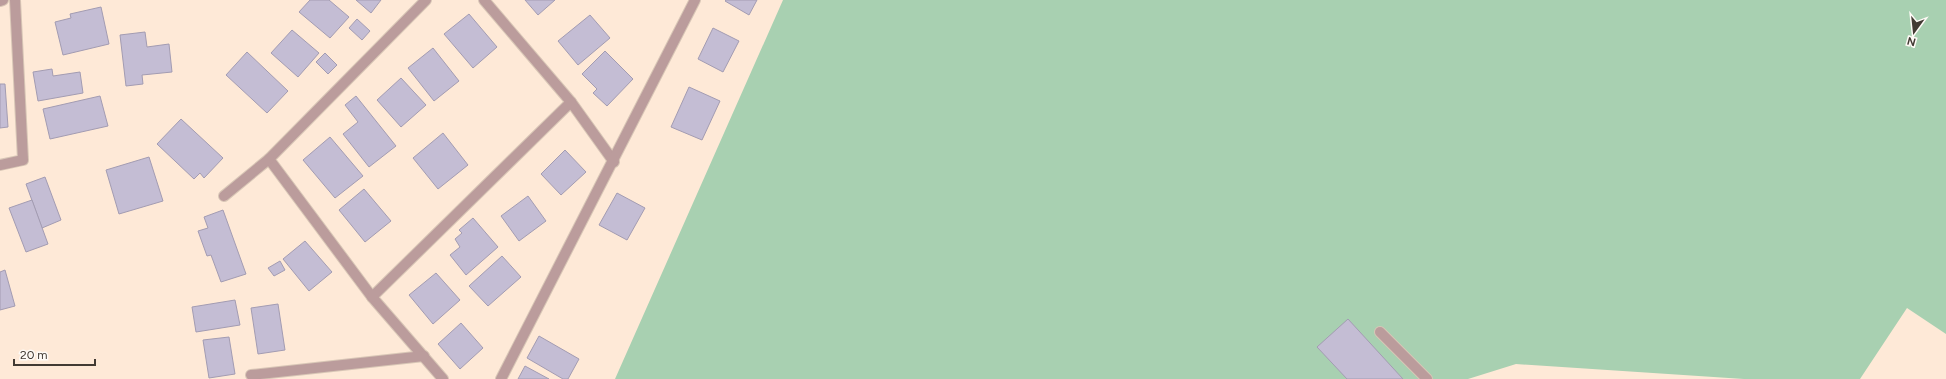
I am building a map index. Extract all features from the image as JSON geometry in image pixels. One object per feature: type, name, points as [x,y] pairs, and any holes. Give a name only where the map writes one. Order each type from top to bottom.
[{"type":"street","points":[[0,165],[23,160],[15,0]]},
{"type":"street","points":[[224,196],[269,159],[426,0]]},
{"type":"street","points":[[484,0],[571,102],[614,162]]},
{"type":"street","points":[[501,379],[614,162],[695,0]]},
{"type":"street","points":[[372,297],[571,102]]},
{"type":"street","points":[[269,159],[372,297],[443,379]]},
{"type":"street","points":[[1380,332],[1427,379]]},
{"type":"street","points":[[251,375],[424,356]]},
{"type":"green space","points":[[783,0],[1946,0],[1946,334],[1907,308],[1860,379],[1744,379],[1516,364],[1468,379],[615,379]]},
{"type":"building","points":[[310,0],[329,0],[349,17],[330,38],[299,12]]},
{"type":"building","points":[[356,0],[381,0],[371,13]]},
{"type":"building","points":[[525,0],[555,0],[538,15]]},
{"type":"building","points":[[757,0],[749,15],[725,1]]},
{"type":"building","points":[[101,7],[109,44],[63,55],[55,22],[71,18],[70,14]]},
{"type":"building","points":[[469,14],[497,47],[473,68],[444,34]]},
{"type":"building","points":[[590,15],[610,38],[578,65],[558,41]]},
{"type":"building","points":[[357,19],[370,31],[362,40],[349,28]]},
{"type":"building","points":[[713,28],[739,41],[723,72],[698,59]]},
{"type":"building","points":[[292,30],[319,53],[298,77],[271,53]]},
{"type":"building","points":[[145,32],[147,47],[169,44],[172,72],[142,75],[143,84],[126,86],[120,35]]},
{"type":"building","points":[[433,48],[459,81],[434,101],[408,68]]},
{"type":"building","points":[[605,51],[633,79],[607,106],[593,93],[597,89],[582,74]]},
{"type":"building","points":[[247,52],[288,91],[267,113],[226,75]]},
{"type":"building","points":[[325,53],[337,65],[328,74],[316,62]]},
{"type":"building","points":[[52,69],[53,76],[80,72],[83,93],[38,101],[33,72]]},
{"type":"building","points":[[401,78],[426,105],[401,127],[377,100]]},
{"type":"building","points":[[0,84],[5,84],[8,127],[0,128]]},
{"type":"building","points":[[689,87],[720,101],[702,140],[671,127]]},
{"type":"building","points":[[100,96],[108,126],[50,139],[43,109]]},
{"type":"building","points":[[356,96],[396,146],[369,167],[343,134],[358,122],[345,105]]},
{"type":"building","points":[[181,119],[223,158],[204,178],[200,173],[194,179],[157,144]]},
{"type":"building","points":[[443,133],[468,165],[438,189],[413,158]]},
{"type":"building","points":[[330,137],[363,176],[335,198],[303,160]]},
{"type":"building","points":[[565,150],[586,172],[561,195],[541,174]]},
{"type":"building","points":[[149,157],[163,201],[119,214],[106,170]]},
{"type":"building","points":[[45,177],[61,220],[42,228],[26,184]]},
{"type":"building","points":[[364,189],[391,221],[365,242],[339,210]]},
{"type":"building","points":[[617,193],[645,208],[627,240],[599,225]]},
{"type":"building","points":[[528,196],[546,221],[519,241],[501,216]]},
{"type":"building","points":[[32,200],[48,244],[26,252],[9,208]]},
{"type":"building","points":[[223,210],[246,274],[221,282],[211,255],[207,256],[198,231],[208,228],[204,217]]},
{"type":"building","points":[[473,218],[498,247],[466,275],[450,255],[460,247],[455,239],[462,233],[459,230]]},
{"type":"building","points":[[305,241],[332,272],[309,291],[283,259]]},
{"type":"building","points":[[502,256],[521,277],[488,306],[469,286]]},
{"type":"building","points":[[280,261],[285,270],[274,276],[268,268]]},
{"type":"building","points":[[5,270],[15,306],[0,310],[0,272]]},
{"type":"building","points":[[436,273],[460,300],[433,324],[409,295]]},
{"type":"building","points":[[235,300],[240,325],[196,332],[192,307]]},
{"type":"building","points":[[278,304],[285,350],[258,354],[251,308]]},
{"type":"building","points":[[1348,319],[1403,379],[1347,379],[1317,347]]},
{"type":"building","points":[[461,323],[483,348],[460,369],[438,344]]},
{"type":"building","points":[[539,336],[579,359],[568,379],[563,379],[527,358]]},
{"type":"building","points":[[229,337],[235,374],[209,378],[203,340]]},
{"type":"building","points":[[525,366],[549,379],[518,379]]}]
